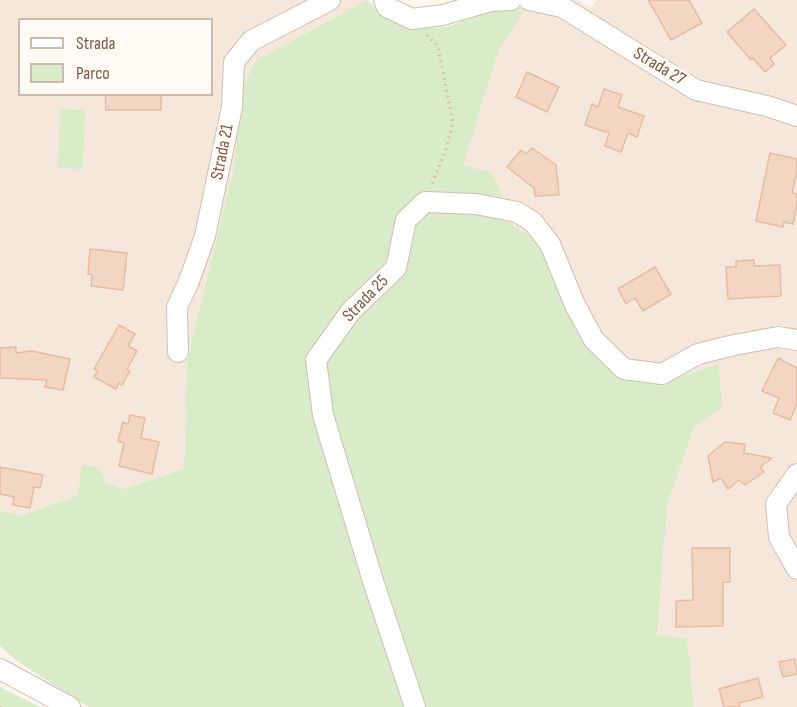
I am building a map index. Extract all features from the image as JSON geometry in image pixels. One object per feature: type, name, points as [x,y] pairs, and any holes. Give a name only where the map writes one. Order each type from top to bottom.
[{"type":"street","name":"Strada 21","points":[[178,352],[177,307],[205,236],[232,107],[234,62],[251,41],[330,0]]},
{"type":"street","points":[[384,0],[387,7],[412,19],[443,15],[491,2],[511,0]]},
{"type":"street","name":"Strada 27","points":[[529,0],[562,7],[696,90],[767,105],[797,116]]},
{"type":"street","points":[[425,202],[476,204],[517,212],[533,222],[550,244],[575,305],[594,340],[624,369],[662,374],[698,354],[778,337],[797,340]]},
{"type":"street","name":"Strada 25","points":[[415,707],[373,581],[323,415],[316,360],[351,311],[396,268],[406,220],[425,202]]},
{"type":"street","points":[[797,474],[776,504],[779,537],[797,569]]},
{"type":"street","points":[[0,669],[70,707]]},
{"type":"path","points":[[412,19],[438,47],[453,123],[446,149],[425,202]]},
{"type":"shaded area","points":[[0,0],[367,0],[255,61],[242,89],[234,165],[187,361],[184,469],[123,489],[106,483],[20,516],[0,510]]},
{"type":"shaded area","points":[[529,0],[579,0],[591,8],[597,0],[797,0],[797,707],[694,707],[687,640],[657,635],[667,505],[694,427],[722,408],[719,364],[689,374],[653,380],[617,372],[476,212],[473,195],[502,198],[463,167],[499,49]]},
{"type":"green space","points":[[367,0],[388,18],[411,29],[447,27],[495,9],[526,8],[499,49],[463,166],[492,172],[503,198],[474,195],[476,212],[509,223],[538,242],[582,332],[653,380],[689,374],[719,364],[722,408],[694,427],[667,505],[657,635],[687,639],[694,707],[89,707],[17,661],[0,646],[0,510],[20,516],[78,495],[82,465],[100,468],[106,483],[123,489],[184,469],[187,361],[234,166],[242,89],[255,61]]},
{"type":"green space","points":[[60,109],[85,110],[83,169],[58,168]]},
{"type":"green space","points":[[0,686],[2,688],[40,707],[0,707]]},
{"type":"building","points":[[648,0],[689,0],[702,23],[671,40]]},
{"type":"building","points":[[754,9],[786,45],[770,58],[774,64],[765,72],[753,58],[751,60],[727,32]]},
{"type":"building","points":[[527,72],[559,87],[547,112],[516,97]]},
{"type":"building","points":[[604,89],[622,95],[618,107],[644,116],[637,137],[628,133],[621,152],[605,146],[609,133],[585,125],[592,104],[598,107]]},
{"type":"building","points":[[105,96],[161,96],[161,110],[106,110]]},
{"type":"building","points":[[532,148],[556,165],[559,195],[535,196],[534,188],[507,167],[521,150],[526,154]]},
{"type":"building","points":[[770,153],[797,159],[792,193],[797,194],[797,205],[793,224],[784,222],[783,227],[756,221]]},
{"type":"building","points":[[90,249],[127,253],[123,290],[91,286],[92,275],[88,274]]},
{"type":"building","points":[[754,260],[754,266],[780,265],[781,296],[728,299],[726,267],[736,267],[736,261]]},
{"type":"building","points":[[655,267],[671,294],[643,311],[635,298],[626,304],[618,289]]},
{"type":"building","points":[[119,325],[135,334],[128,346],[137,351],[127,369],[130,371],[122,385],[119,383],[116,389],[94,377],[98,371],[94,369]]},
{"type":"building","points":[[16,347],[16,353],[32,351],[70,359],[63,390],[45,387],[47,380],[0,378],[0,348]]},
{"type":"building","points":[[778,358],[797,368],[797,404],[790,420],[773,413],[779,398],[762,391]]},
{"type":"building","points":[[130,415],[145,418],[141,438],[159,442],[152,474],[119,466],[124,443],[118,441],[123,422],[128,424]]},
{"type":"building","points":[[725,442],[745,444],[744,453],[772,458],[760,467],[764,472],[745,485],[739,480],[728,489],[721,478],[713,482],[708,456]]},
{"type":"building","points":[[0,467],[43,475],[40,488],[34,487],[30,508],[13,505],[14,497],[0,494]]},
{"type":"building","points":[[692,548],[730,548],[730,582],[723,582],[723,626],[676,627],[676,601],[693,600]]},
{"type":"building","points":[[795,659],[797,674],[783,677],[779,662]]},
{"type":"building","points":[[758,678],[763,697],[739,703],[740,707],[724,707],[719,689]]}]
